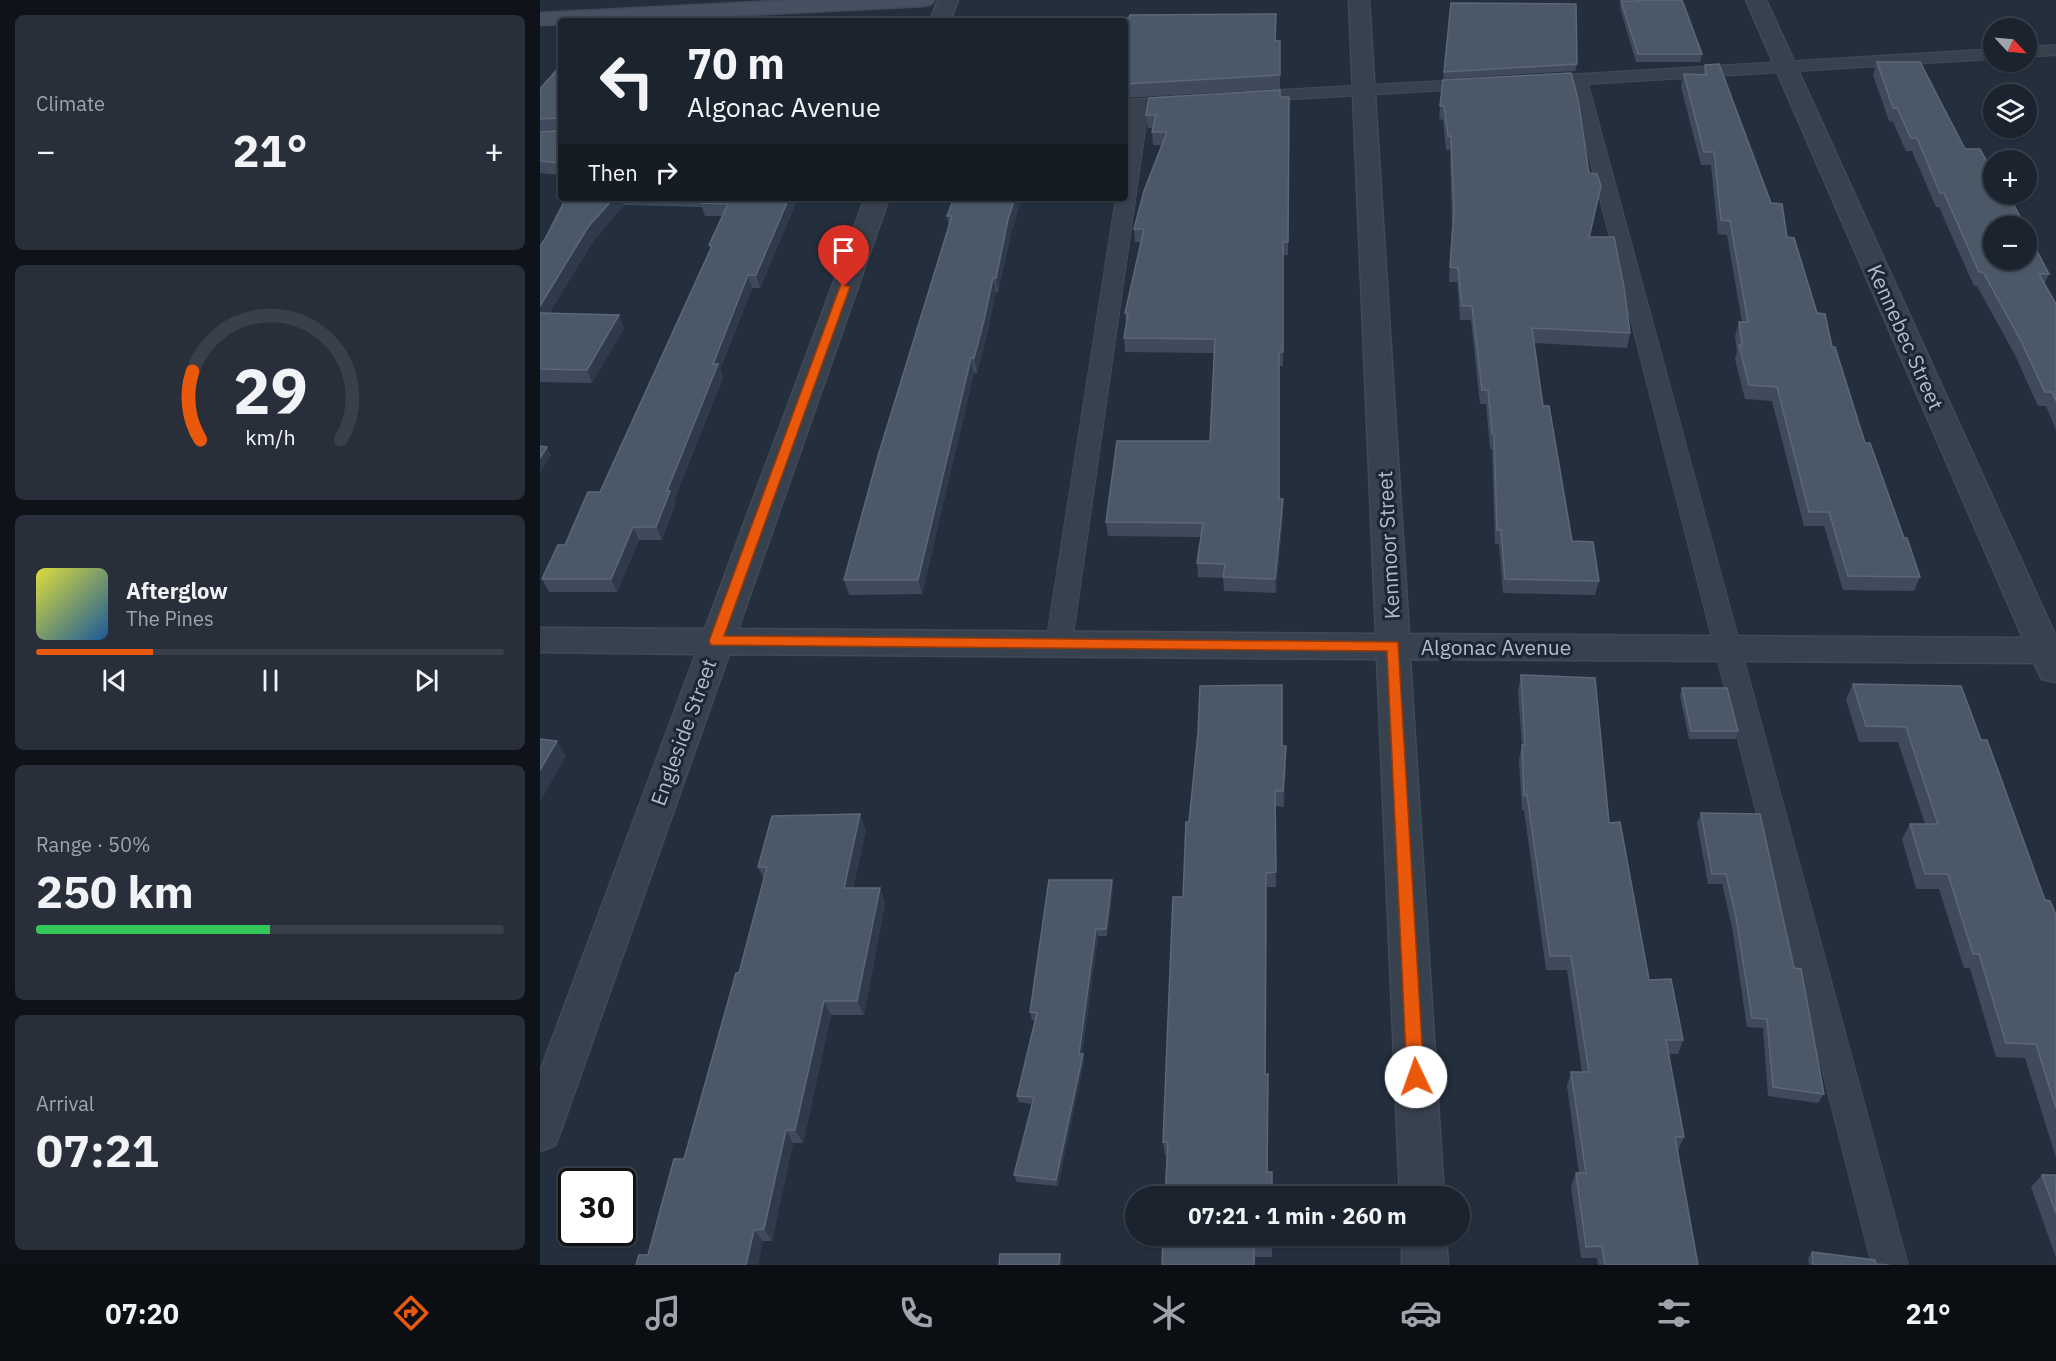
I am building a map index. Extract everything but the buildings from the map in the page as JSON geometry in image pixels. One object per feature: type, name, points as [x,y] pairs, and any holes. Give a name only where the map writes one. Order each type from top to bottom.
[{"type":"main road","points":[[560,18],[924,0]]},
{"type":"main road","points":[[540,19],[558,18]]},
{"type":"street","points":[[941,18],[948,0]]},
{"type":"street","name":"Kenmoor Street","points":[[1359,0],[1421,1186]]},
{"type":"street","name":"Kennebec Street","points":[[1756,0],[2053,659]]},
{"type":"street","name":"Engleside Street","points":[[540,1130],[876,201]]},
{"type":"street","name":"Algonac Avenue","points":[[540,640],[1728,649],[2053,659]]},
{"type":"street","points":[[1424,1246],[1425,1265]]},
{"type":"lane","points":[[2037,51],[2056,50]]},
{"type":"lane","points":[[1543,81],[1983,55]]},
{"type":"lane","points":[[1578,79],[1890,1265]]},
{"type":"lane","points":[[1232,98],[1495,83]]},
{"type":"lane","points":[[1128,134],[1132,104],[1197,100]]},
{"type":"lane","points":[[1059,644],[1119,201]]},
{"type":"route","points":[[844,287],[716,641],[1394,646],[1416,1077]]}]
